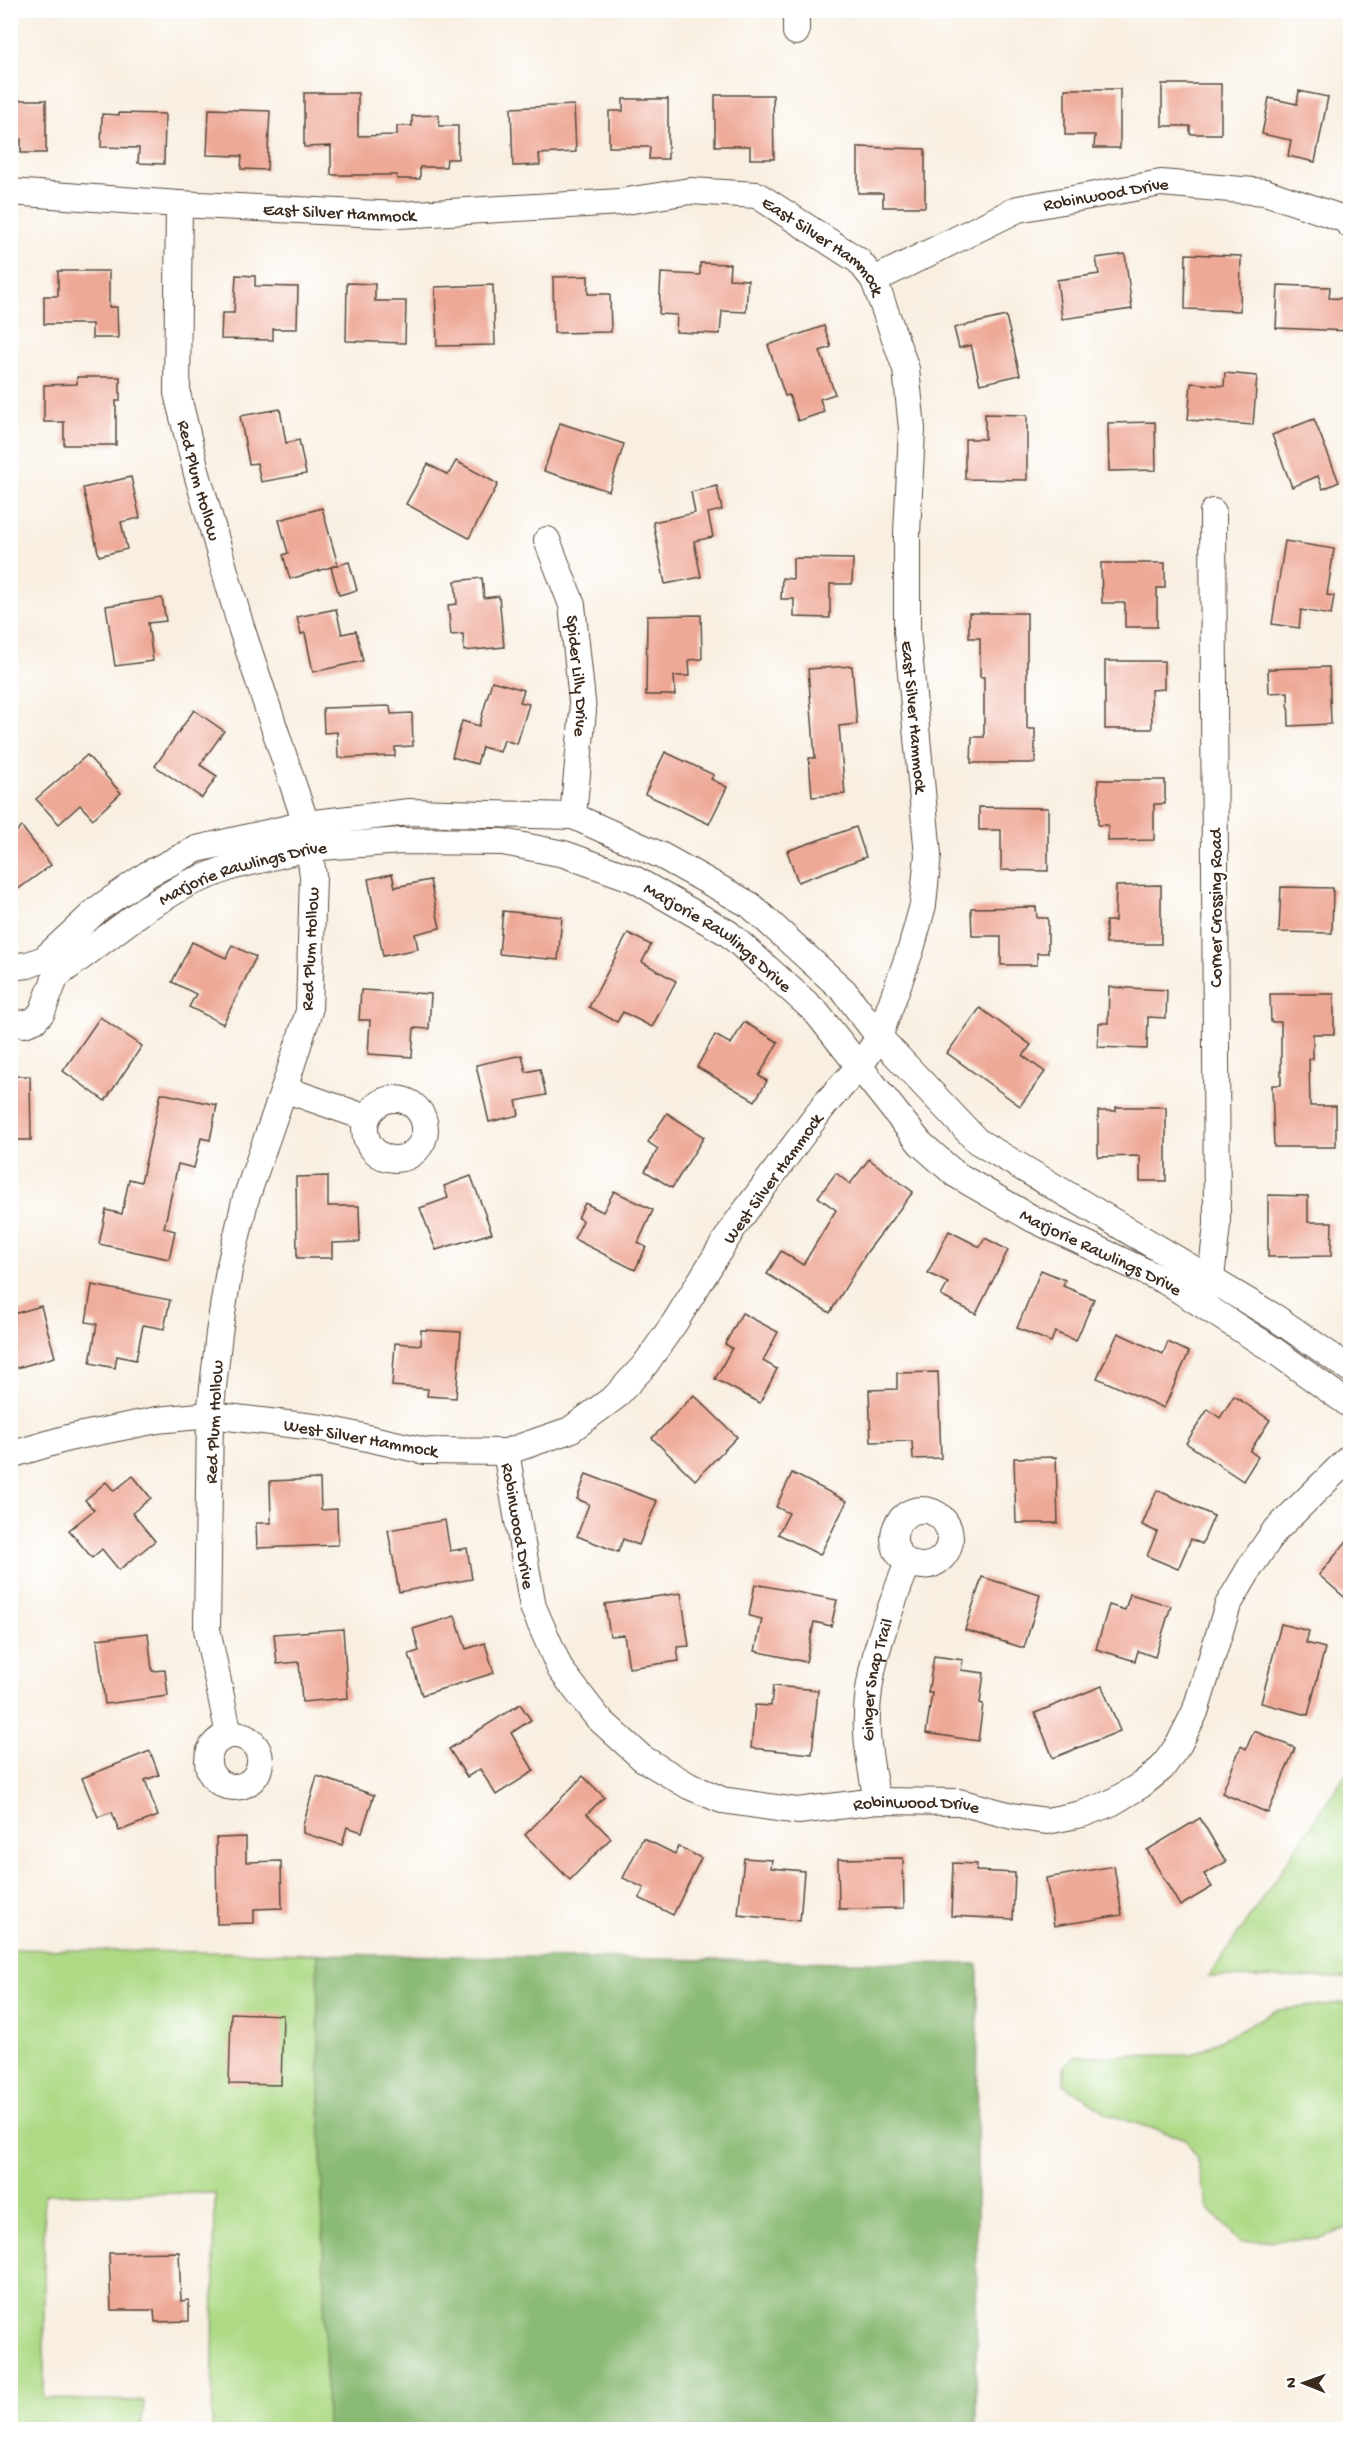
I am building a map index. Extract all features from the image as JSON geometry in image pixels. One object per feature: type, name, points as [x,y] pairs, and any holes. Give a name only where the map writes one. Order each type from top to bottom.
[{"type":"street","name":"Robinwood Drive","points":[[874,280],[1018,209],[1161,183],[1265,192],[1344,219],[1350,225]]},
{"type":"street","name":"East Silver Hammock","points":[[10,192],[179,204],[399,215],[620,202],[690,191],[757,195],[859,261],[874,280],[906,369],[912,429],[907,534],[907,631],[928,855],[923,905],[911,949],[879,1037]]},
{"type":"street","name":"Red Plum Hollow","points":[[179,204],[177,393],[196,474],[241,627],[307,836],[313,876],[309,1011],[244,1201],[229,1270],[210,1415],[207,1629],[229,1735]]},
{"type":"street","name":"Corner Crossing Road","points":[[1201,1302],[1211,1278],[1217,1225],[1213,512]]},
{"type":"street","name":"Spider Lilly Drive","points":[[547,540],[572,605],[583,711],[573,816]]},
{"type":"street","name":"Marjorie Rawlings Drive","points":[[10,968],[28,965],[44,958],[98,909],[148,874],[197,849],[307,836],[410,812],[573,816],[663,856],[750,905],[844,991],[879,1037],[977,1141],[1211,1278],[1276,1318],[1350,1369]]},
{"type":"street","name":"Marjorie Rawlings Drive","points":[[10,1022],[24,1024],[35,1020],[42,1012],[56,976],[145,909],[187,884],[307,836],[401,842],[503,842],[564,854],[634,879],[728,933],[816,1011],[920,1143],[955,1174],[1033,1219],[1165,1281],[1201,1302],[1272,1348],[1350,1405]]},
{"type":"street","name":"West Silver Hammock","points":[[10,1455],[79,1435],[157,1420],[210,1415],[323,1428],[425,1451],[506,1452],[570,1430],[615,1397],[644,1366],[675,1322],[735,1225],[826,1103],[860,1066],[879,1037]]},
{"type":"street","points":[[284,1089],[367,1118]]},
{"type":"street","name":"Robinwood Drive","points":[[506,1452],[533,1607],[560,1669],[597,1717],[642,1758],[689,1786],[722,1800],[798,1811],[877,1801],[959,1802],[1012,1816],[1047,1821],[1082,1814],[1111,1803],[1141,1785],[1162,1768],[1179,1744],[1195,1712],[1228,1605],[1251,1566],[1274,1532],[1350,1457]]},
{"type":"street","name":"Ginger Snap Trail","points":[[877,1801],[867,1732],[870,1681],[882,1629],[908,1562]]},
{"type":"green space","points":[[1350,1768],[1350,1978],[1209,1977]]},
{"type":"green space","points":[[11,1949],[317,1954],[327,2429],[212,2429],[215,2193],[44,2194],[44,2399],[144,2401],[141,2429],[11,2430]]},
{"type":"green space","points":[[317,1954],[978,1964],[976,2429],[327,2429]]},
{"type":"green space","points":[[1341,2003],[1350,2005],[1350,2227],[1320,2238],[1241,2242],[1208,2208],[1196,2157],[1186,2139],[1110,2115],[1064,2084],[1064,2066],[1077,2056],[1192,2055],[1277,2010]]},
{"type":"building","points":[[1162,84],[1221,84],[1221,134],[1190,134],[1190,126],[1162,126]]},
{"type":"building","points":[[1065,89],[1120,89],[1120,148],[1094,148],[1095,135],[1065,135]]},
{"type":"building","points":[[1299,91],[1328,97],[1315,162],[1288,156],[1291,140],[1262,134],[1269,98],[1297,104]]},
{"type":"building","points":[[304,93],[358,93],[358,136],[397,135],[397,126],[412,126],[412,116],[439,115],[439,126],[458,126],[458,159],[447,159],[446,167],[420,167],[420,179],[397,179],[397,175],[331,175],[331,146],[304,147]]},
{"type":"building","points":[[715,95],[773,95],[774,159],[750,159],[750,146],[715,146]]},
{"type":"building","points":[[623,99],[668,99],[668,159],[649,159],[650,147],[609,147],[609,111],[623,111]]},
{"type":"building","points":[[10,100],[46,100],[46,153],[21,153],[21,139],[10,139]]},
{"type":"building","points":[[574,105],[576,152],[539,154],[540,165],[513,166],[511,108]]},
{"type":"building","points":[[209,109],[270,111],[267,170],[241,169],[242,156],[207,155]]},
{"type":"building","points":[[119,113],[165,114],[164,164],[138,163],[139,148],[101,147],[102,114],[119,115]]},
{"type":"building","points":[[858,147],[925,149],[925,207],[883,207],[883,193],[858,193]]},
{"type":"building","points":[[1125,254],[1132,309],[1062,319],[1057,280],[1099,274],[1096,258]]},
{"type":"building","points":[[1186,254],[1241,256],[1240,311],[1185,309]]},
{"type":"building","points":[[700,263],[730,264],[729,279],[748,280],[746,312],[722,311],[720,334],[676,332],[677,315],[659,314],[661,273],[700,275]]},
{"type":"building","points":[[58,271],[109,271],[109,307],[117,307],[118,338],[92,338],[92,324],[44,324],[44,296],[58,296]]},
{"type":"building","points":[[236,275],[255,276],[255,286],[298,287],[297,329],[273,329],[273,340],[221,339],[222,313],[234,313]]},
{"type":"building","points":[[588,276],[588,294],[610,294],[611,332],[554,333],[553,277]]},
{"type":"building","points":[[347,283],[375,284],[375,301],[406,301],[405,343],[346,341]]},
{"type":"building","points":[[493,285],[495,345],[437,346],[435,287]]},
{"type":"building","points":[[1278,285],[1330,287],[1329,298],[1350,299],[1350,331],[1276,328]]},
{"type":"building","points":[[1006,316],[1020,375],[980,384],[971,345],[959,348],[954,328]]},
{"type":"building","points":[[824,326],[831,347],[820,351],[835,394],[820,399],[824,412],[798,421],[789,395],[785,396],[768,345]]},
{"type":"building","points":[[1225,373],[1257,376],[1253,425],[1188,420],[1191,383],[1224,386]]},
{"type":"building","points":[[77,377],[120,377],[120,401],[116,401],[116,445],[64,445],[64,422],[44,422],[44,385],[77,384]]},
{"type":"building","points":[[280,409],[286,443],[299,440],[306,474],[261,482],[257,463],[249,464],[240,416]]},
{"type":"building","points":[[985,414],[1027,415],[1027,480],[965,479],[965,439],[985,439]]},
{"type":"building","points":[[1314,419],[1339,482],[1323,489],[1318,476],[1292,487],[1272,435]]},
{"type":"building","points":[[1155,422],[1156,470],[1109,471],[1108,423]]},
{"type":"building","points":[[560,423],[624,444],[609,491],[544,471]]},
{"type":"building","points":[[456,461],[498,484],[469,538],[406,504],[428,464],[448,475]]},
{"type":"building","points":[[131,477],[140,518],[121,522],[127,549],[99,556],[83,488]]},
{"type":"building","points":[[717,486],[722,510],[708,513],[713,537],[694,541],[701,577],[665,584],[653,522],[695,513],[691,492]]},
{"type":"building","points":[[322,508],[338,565],[290,579],[283,555],[288,553],[279,520]]},
{"type":"building","points":[[1285,541],[1334,549],[1327,595],[1334,596],[1331,615],[1301,610],[1299,628],[1272,624]]},
{"type":"building","points":[[793,558],[853,559],[852,584],[830,584],[830,618],[794,617],[794,599],[781,599],[782,578],[793,579]]},
{"type":"building","points":[[349,562],[357,590],[339,595],[331,567]]},
{"type":"building","points":[[1101,563],[1165,563],[1165,588],[1157,588],[1157,627],[1125,627],[1125,603],[1102,603]]},
{"type":"building","points":[[482,578],[484,598],[499,596],[504,647],[464,651],[463,634],[451,635],[448,605],[457,604],[455,581]]},
{"type":"building","points":[[162,598],[166,621],[148,623],[153,661],[115,666],[106,606]]},
{"type":"building","points":[[336,609],[342,634],[356,631],[363,661],[313,672],[305,633],[301,634],[297,617]]},
{"type":"building","points":[[969,613],[1027,613],[1027,729],[1035,729],[1035,763],[971,763],[972,737],[984,737],[984,677],[980,677],[980,638],[969,638]]},
{"type":"building","points":[[701,615],[702,659],[689,660],[690,676],[674,676],[675,695],[646,695],[647,616]]},
{"type":"building","points":[[1105,661],[1164,661],[1164,689],[1151,690],[1152,729],[1105,729]]},
{"type":"building","points":[[852,666],[857,724],[839,726],[845,794],[812,797],[809,758],[815,758],[808,669]]},
{"type":"building","points":[[1329,667],[1331,724],[1289,726],[1288,692],[1269,693],[1268,669]]},
{"type":"building","points":[[492,681],[524,690],[520,702],[529,704],[517,744],[504,740],[500,752],[482,747],[477,764],[452,757],[462,721],[479,726]]},
{"type":"building","points":[[390,706],[391,714],[412,713],[413,746],[395,747],[395,756],[338,758],[337,732],[324,733],[323,708]]},
{"type":"building","points":[[194,710],[224,731],[200,765],[217,776],[202,798],[155,766]]},
{"type":"building","points":[[665,752],[714,775],[711,779],[727,787],[709,824],[645,794]]},
{"type":"building","points":[[87,755],[121,793],[93,819],[80,805],[59,824],[36,799]]},
{"type":"building","points":[[1098,780],[1165,780],[1165,804],[1154,804],[1154,840],[1108,841],[1108,825],[1098,825]]},
{"type":"building","points":[[979,807],[1048,808],[1048,871],[1001,870],[1001,830],[979,830]]},
{"type":"building","points":[[22,827],[51,865],[10,895],[10,836]]},
{"type":"building","points":[[856,827],[866,857],[798,882],[787,851]]},
{"type":"building","points":[[392,874],[395,887],[430,880],[440,928],[415,934],[418,949],[383,956],[368,879]]},
{"type":"building","points":[[1161,885],[1161,944],[1106,944],[1106,921],[1115,921],[1116,886]]},
{"type":"building","points":[[1281,887],[1333,888],[1332,933],[1279,932]]},
{"type":"building","points":[[1036,907],[1037,918],[1048,918],[1048,953],[1037,953],[1037,965],[1001,965],[1001,936],[972,936],[971,908]]},
{"type":"building","points":[[503,911],[562,917],[558,960],[499,954]]},
{"type":"building","points":[[628,933],[651,945],[642,962],[676,981],[652,1027],[623,1012],[617,1022],[589,1007]]},
{"type":"building","points":[[192,942],[226,958],[232,945],[256,957],[223,1024],[189,1007],[196,994],[172,982]]},
{"type":"building","points":[[1109,987],[1167,990],[1166,1018],[1148,1017],[1147,1049],[1098,1047],[1099,1023],[1108,1023]]},
{"type":"building","points":[[361,990],[431,994],[429,1029],[414,1028],[412,1057],[368,1054],[370,1020],[359,1020]]},
{"type":"building","points":[[1270,994],[1334,994],[1334,1034],[1313,1034],[1313,1059],[1309,1059],[1310,1106],[1336,1106],[1336,1147],[1274,1147],[1272,1085],[1281,1085],[1281,1022],[1271,1022]]},
{"type":"building","points":[[980,1008],[1031,1045],[1023,1056],[1045,1072],[1020,1106],[947,1053]]},
{"type":"building","points":[[100,1017],[142,1046],[105,1101],[63,1071]]},
{"type":"building","points":[[744,1022],[778,1042],[759,1076],[767,1081],[755,1101],[697,1067],[715,1035],[731,1044]]},
{"type":"building","points":[[522,1055],[526,1072],[540,1069],[546,1095],[516,1101],[519,1115],[489,1122],[476,1065]]},
{"type":"building","points":[[10,1076],[30,1076],[31,1140],[10,1140]]},
{"type":"building","points":[[161,1093],[217,1105],[210,1140],[201,1138],[194,1168],[178,1164],[164,1228],[175,1231],[169,1259],[99,1244],[106,1210],[122,1214],[129,1179],[141,1182]]},
{"type":"building","points":[[1116,1107],[1166,1107],[1166,1181],[1140,1181],[1140,1156],[1098,1157],[1098,1111],[1116,1111]]},
{"type":"building","points":[[667,1113],[704,1137],[672,1188],[645,1171],[658,1149],[648,1142]]},
{"type":"building","points":[[869,1159],[913,1192],[867,1252],[830,1313],[767,1274],[781,1251],[803,1265],[836,1210],[818,1197],[836,1173],[850,1184]]},
{"type":"building","points":[[328,1176],[328,1206],[359,1206],[360,1242],[332,1243],[332,1258],[297,1258],[296,1177]]},
{"type":"building","points":[[471,1176],[492,1233],[436,1250],[420,1208],[448,1198],[444,1186]]},
{"type":"building","points":[[614,1191],[653,1210],[638,1243],[646,1247],[635,1270],[574,1239],[583,1221],[578,1218],[585,1203],[603,1212]]},
{"type":"building","points":[[1268,1195],[1308,1196],[1308,1222],[1332,1222],[1331,1256],[1268,1257]]},
{"type":"building","points":[[949,1231],[980,1247],[985,1238],[1008,1250],[976,1314],[941,1296],[948,1283],[928,1273]]},
{"type":"building","points":[[1041,1270],[1065,1280],[1063,1286],[1094,1299],[1076,1341],[1055,1332],[1051,1342],[1017,1328]]},
{"type":"building","points":[[92,1285],[170,1300],[164,1329],[143,1325],[136,1360],[117,1356],[115,1368],[90,1363],[97,1324],[86,1322]]},
{"type":"building","points":[[41,1306],[55,1357],[10,1370],[10,1315]]},
{"type":"building","points":[[742,1313],[778,1332],[763,1361],[777,1369],[760,1403],[715,1379],[732,1348],[725,1344]]},
{"type":"building","points":[[421,1330],[461,1332],[456,1398],[427,1396],[428,1389],[392,1386],[395,1343],[421,1345]]},
{"type":"building","points":[[1118,1333],[1163,1354],[1168,1342],[1189,1352],[1164,1408],[1097,1378]]},
{"type":"building","points":[[938,1372],[941,1458],[913,1459],[912,1441],[871,1442],[869,1390],[897,1389],[897,1373]]},
{"type":"building","points":[[694,1395],[737,1437],[695,1480],[652,1438]]},
{"type":"building","points":[[1234,1396],[1270,1420],[1250,1451],[1258,1457],[1243,1481],[1186,1443],[1208,1409],[1220,1418]]},
{"type":"building","points":[[1056,1457],[1058,1523],[1016,1523],[1014,1458]]},
{"type":"building","points":[[792,1473],[847,1501],[820,1555],[778,1534],[789,1513],[776,1507]]},
{"type":"building","points":[[586,1474],[657,1501],[639,1545],[623,1539],[618,1552],[577,1536],[589,1504],[577,1499]]},
{"type":"building","points":[[133,1476],[151,1498],[132,1513],[155,1541],[119,1570],[102,1549],[92,1558],[69,1530],[94,1510],[85,1500],[106,1482],[114,1491]]},
{"type":"building","points":[[320,1479],[321,1510],[337,1509],[338,1545],[257,1548],[256,1523],[271,1523],[270,1481]]},
{"type":"building","points":[[1157,1490],[1214,1516],[1202,1544],[1191,1539],[1178,1569],[1147,1556],[1157,1532],[1142,1525]]},
{"type":"building","points":[[445,1520],[450,1551],[467,1548],[472,1579],[399,1592],[388,1530]]},
{"type":"building","points":[[1350,1537],[1350,1602],[1319,1575]]},
{"type":"building","points":[[982,1577],[1040,1595],[1024,1648],[965,1630]]},
{"type":"building","points":[[755,1584],[837,1600],[831,1626],[814,1622],[806,1662],[755,1651],[762,1619],[749,1616]]},
{"type":"building","points":[[681,1593],[689,1646],[677,1647],[679,1661],[629,1668],[624,1635],[610,1636],[605,1604]]},
{"type":"building","points":[[1130,1594],[1171,1606],[1155,1657],[1138,1651],[1135,1661],[1096,1649],[1109,1605],[1125,1610]]},
{"type":"building","points":[[455,1616],[466,1649],[485,1643],[494,1673],[422,1695],[409,1654],[419,1651],[413,1629]]},
{"type":"building","points":[[1281,1624],[1309,1631],[1306,1643],[1325,1648],[1308,1715],[1261,1703]]},
{"type":"building","points":[[343,1629],[348,1698],[302,1702],[299,1662],[277,1664],[274,1634]]},
{"type":"building","points":[[148,1633],[152,1671],[165,1670],[168,1696],[105,1704],[97,1639]]},
{"type":"building","points":[[934,1656],[963,1660],[961,1670],[984,1673],[978,1741],[926,1733],[932,1693],[928,1693]]},
{"type":"building","points":[[773,1686],[818,1690],[812,1754],[751,1748],[755,1705],[771,1706]]},
{"type":"building","points":[[1102,1686],[1120,1731],[1053,1758],[1035,1713]]},
{"type":"building","points":[[520,1704],[531,1720],[511,1733],[534,1771],[496,1795],[480,1769],[467,1777],[449,1749]]},
{"type":"building","points":[[1254,1731],[1295,1748],[1268,1813],[1222,1793],[1241,1746],[1246,1749]]},
{"type":"building","points":[[150,1751],[159,1775],[145,1780],[158,1816],[119,1831],[112,1812],[98,1817],[82,1778]]},
{"type":"building","points":[[317,1776],[374,1795],[362,1832],[347,1827],[342,1845],[303,1833],[303,1825]]},
{"type":"building","points":[[583,1776],[604,1797],[587,1814],[611,1838],[570,1880],[525,1835]]},
{"type":"building","points":[[1200,1818],[1226,1862],[1204,1874],[1212,1887],[1180,1906],[1147,1850]]},
{"type":"building","points":[[246,1837],[246,1862],[281,1861],[282,1908],[254,1909],[254,1923],[217,1924],[216,1838]]},
{"type":"building","points":[[643,1838],[675,1854],[678,1846],[701,1858],[673,1915],[639,1898],[644,1888],[623,1878]]},
{"type":"building","points":[[744,1858],[772,1860],[771,1868],[804,1871],[800,1921],[738,1915]]},
{"type":"building","points":[[903,1858],[904,1908],[839,1909],[838,1859]]},
{"type":"building","points":[[953,1863],[977,1864],[976,1871],[1015,1873],[1013,1919],[951,1916]]},
{"type":"building","points":[[1114,1866],[1122,1915],[1054,1926],[1046,1878]]},
{"type":"building","points":[[231,2013],[283,2015],[281,2085],[229,2084]]},
{"type":"building","points":[[179,2252],[181,2301],[189,2300],[189,2321],[155,2322],[154,2310],[111,2310],[109,2253]]}]
